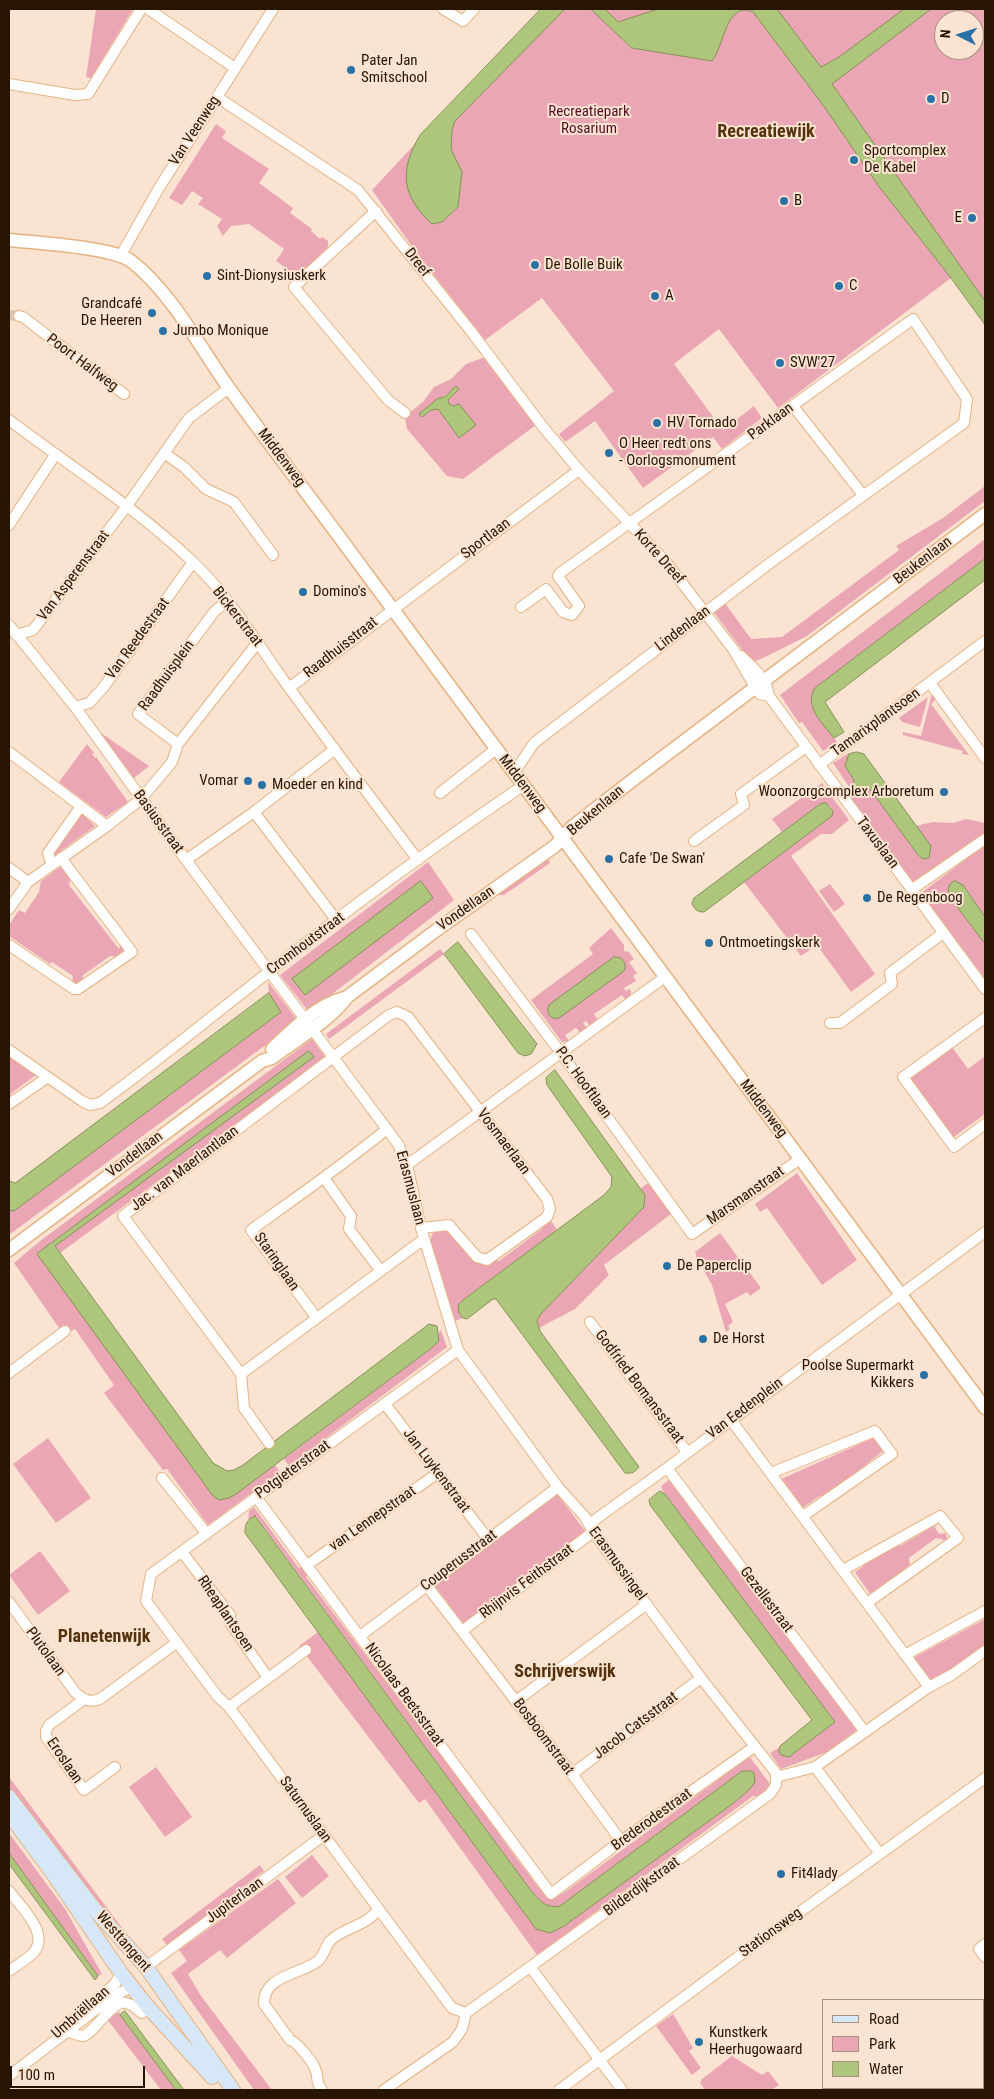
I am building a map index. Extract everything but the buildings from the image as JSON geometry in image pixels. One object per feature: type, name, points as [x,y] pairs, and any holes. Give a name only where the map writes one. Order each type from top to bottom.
[{"type":"main road","name":"Westtangent","points":[[9,1797],[95,1910],[149,1972],[233,2090]]},
{"type":"main road","name":"Westtangent","points":[[9,1814],[132,1988],[224,2090]]},
{"type":"main road","points":[[119,1971],[120,1958],[126,1953],[132,1952]]},
{"type":"main road","points":[[132,1988],[146,1986],[149,1972]]},
{"type":"street","points":[[9,84],[82,95],[88,94],[141,9]]},
{"type":"street","points":[[148,9],[235,68]]},
{"type":"street","name":"Van Veenweg","points":[[121,255],[159,188],[274,9]]},
{"type":"street","points":[[443,9],[463,21],[474,9]]},
{"type":"street","name":"Dreef","points":[[217,97],[358,190],[487,352],[543,427],[579,470]]},
{"type":"street","points":[[376,211],[294,287],[388,400],[405,413]]},
{"type":"street","name":"Middenweg","points":[[9,240],[121,255],[142,270],[156,285],[229,388],[524,785],[562,840],[985,1408]]},
{"type":"street","name":"Poort Halfweg","points":[[18,316],[23,317],[124,394]]},
{"type":"street","name":"Parklaan","points":[[521,607],[546,590],[558,576],[629,523],[913,319]]},
{"type":"street","name":"Lindenlaan","points":[[514,773],[534,742],[863,495],[964,423],[967,399],[913,319]]},
{"type":"street","name":"Van Asperenstraat","points":[[16,635],[34,630],[189,418],[229,388]]},
{"type":"street","points":[[793,406],[863,495]]},
{"type":"street","name":"Bickerstraat","points":[[9,420],[145,520],[193,562],[227,601],[258,642],[289,688],[418,860]]},
{"type":"street","points":[[164,453],[184,467],[206,489],[234,502],[273,555]]},
{"type":"street","points":[[9,525],[55,454]]},
{"type":"street","name":"Korte Dreef","points":[[579,470],[666,562],[763,688]]},
{"type":"street","name":"Sportlaan","points":[[392,609],[579,470]]},
{"type":"street","name":"Beukenlaan","points":[[562,840],[578,834],[985,514]]},
{"type":"street","name":"Beukenlaan","points":[[763,688],[985,521]]},
{"type":"street","name":"Van Reedestraat","points":[[75,707],[89,703],[103,688],[193,562]]},
{"type":"street","points":[[546,590],[563,612],[572,615],[579,606],[558,576]]},
{"type":"street","name":"Raadhuisplein","points":[[178,744],[138,714],[214,612],[227,601]]},
{"type":"street","name":"Raadhuisstraat","points":[[289,688],[392,609]]},
{"type":"street","name":"Basiusstraat","points":[[9,625],[75,707],[186,860],[309,1024]]},
{"type":"street","points":[[930,683],[985,641]]},
{"type":"street","points":[[9,909],[28,882],[107,826],[141,799],[172,762],[178,744],[258,642]]},
{"type":"street","name":"Tamarixplantsoen","points":[[819,765],[930,683],[985,758]]},
{"type":"street","name":"Taxuslaan","points":[[763,688],[985,989]]},
{"type":"street","points":[[694,840],[744,805],[742,794],[806,747]]},
{"type":"street","points":[[186,860],[254,812],[335,749]]},
{"type":"street","points":[[440,793],[496,749]]},
{"type":"street","points":[[9,752],[107,826]]},
{"type":"street","name":"Cromhoutstraat","points":[[48,1077],[90,1105],[104,1100],[220,1012],[270,970],[418,860],[524,785]]},
{"type":"street","points":[[52,865],[48,853],[81,806]]},
{"type":"street","points":[[254,812],[336,921]]},
{"type":"street","name":"Vondellaan","points":[[9,1250],[262,1061],[268,1052],[290,1032],[309,1024],[336,1000],[347,997],[562,840]]},
{"type":"street","points":[[911,890],[985,840]]},
{"type":"street","points":[[9,945],[74,989],[78,989],[132,952],[61,858]]},
{"type":"street","points":[[9,868],[28,882]]},
{"type":"street","points":[[830,1023],[840,1023],[892,984],[890,973],[943,933]]},
{"type":"street","name":"P.C. Hooftlaan","points":[[471,934],[561,1053],[692,1234]]},
{"type":"street","points":[[407,1165],[665,977]]},
{"type":"street","name":"Vosmaerlaan","points":[[333,1057],[389,1015],[397,1012],[408,1017],[547,1199],[550,1209],[550,1214],[488,1260],[477,1257],[449,1225],[421,1228]]},
{"type":"street","points":[[985,1018],[903,1077],[954,1147],[985,1124]]},
{"type":"street","name":"Erasmuslaan","points":[[309,1024],[401,1149],[407,1165],[424,1239],[458,1350]]},
{"type":"street","points":[[9,1050],[48,1077],[9,1104]]},
{"type":"street","name":"Jac. van Maerlantlaan","points":[[242,1374],[123,1216],[333,1057]]},
{"type":"street","name":"Staringlaan","points":[[316,1317],[252,1230],[309,1188],[325,1179],[387,1130]]},
{"type":"street","name":"Marsmanstraat","points":[[692,1234],[800,1158]]},
{"type":"street","points":[[325,1179],[351,1216],[349,1229],[381,1271]]},
{"type":"street","name":"Van Eedenplein","points":[[591,1528],[687,1452],[985,1232]]},
{"type":"street","points":[[269,1443],[244,1408],[242,1374],[316,1317],[424,1239]]},
{"type":"street","name":"Godfried Bomansstraat","points":[[590,1322],[687,1452]]},
{"type":"street","points":[[9,1373],[65,1331]]},
{"type":"street","name":"Potgieterstraat","points":[[146,1602],[151,1574],[458,1350]]},
{"type":"street","name":"Erasmussingel","points":[[458,1350],[701,1678],[754,1747],[773,1768],[776,1777]]},
{"type":"street","name":"Jan Luykenstraat","points":[[385,1404],[488,1539]]},
{"type":"street","points":[[731,1420],[930,1687]]},
{"type":"street","points":[[771,1473],[875,1431],[882,1440],[892,1454],[803,1516]]},
{"type":"street","name":"Gezellestraat","points":[[667,1468],[865,1732]]},
{"type":"street","name":"van Lennepstraat","points":[[307,1565],[438,1473]]},
{"type":"street","points":[[162,1478],[207,1534]]},
{"type":"street","name":"Couperusstraat","points":[[360,1636],[558,1487]]},
{"type":"street","name":"Nicolaas Beetsstraat","points":[[256,1497],[551,1894]]},
{"type":"street","points":[[843,1570],[940,1516],[958,1538],[867,1603]]},
{"type":"street","name":"Rhijnvis Feithstraat","points":[[462,1631],[591,1528]]},
{"type":"street","name":"Rheaplantsoen","points":[[182,1552],[230,1615],[231,1624],[268,1678]]},
{"type":"street","name":"Bosboomstraat","points":[[428,1586],[621,1841]]},
{"type":"street","name":"Plutolaan","points":[[9,1602],[75,1692],[83,1700]]},
{"type":"street","name":"Saturnuslaan","points":[[146,1602],[218,1697],[229,1707],[452,2008],[466,2013]]},
{"type":"street","points":[[516,1701],[647,1604]]},
{"type":"street","points":[[905,1655],[985,1611]]},
{"type":"street","points":[[83,1700],[94,1701],[100,1699],[176,1643]]},
{"type":"street","points":[[229,1707],[306,1650]]},
{"type":"street","points":[[776,1777],[815,1767],[985,1651]]},
{"type":"street","name":"Jacob Catsstraat","points":[[572,1774],[701,1678]]},
{"type":"street","name":"Eroslaan","points":[[83,1700],[49,1726],[46,1731],[46,1738],[84,1790],[115,1767]]},
{"type":"street","name":"Brederodestraat","points":[[551,1894],[621,1841],[754,1747]]},
{"type":"street","points":[[815,1767],[880,1854]]},
{"type":"street","name":"Bilderdijkstraat","points":[[466,2013],[531,1968],[769,1794],[776,1784],[776,1777]]},
{"type":"street","name":"Stationsweg","points":[[560,2090],[750,1948],[985,1778]]},
{"type":"street","name":"Jupiterlaan","points":[[149,1972],[324,1835]]},
{"type":"street","points":[[9,1891],[38,1930],[40,1941],[34,1952],[9,1971]]},
{"type":"street","points":[[322,2090],[316,2083],[316,2070],[296,2042],[290,2040],[264,2004],[264,1997],[268,1989],[288,1973],[305,1969],[320,1959],[331,1940],[368,1920],[379,1910]]},
{"type":"street","points":[[985,1944],[979,1949],[985,1958]]},
{"type":"street","points":[[531,1968],[622,2090]]},
{"type":"street","name":"Umbriëllaan","points":[[38,2052],[69,2021],[115,1984],[119,1971]]},
{"type":"street","name":"Umbriëllaan","points":[[9,2076],[115,1995],[132,1988]]},
{"type":"street","name":"Umbriëllaan","points":[[68,2031],[80,2036],[88,2034],[103,2015],[122,2002],[132,2004],[142,2014]]},
{"type":"street","points":[[384,2090],[453,2042],[462,2029],[466,2013]]},
{"type":"green space","points":[[96,9],[133,9],[91,78],[86,77]]},
{"type":"green space","name":"Recreatiepark Rosarium","points":[[541,9],[985,9],[985,301],[971,281],[951,278],[778,408],[719,329],[674,364],[723,430],[754,406],[762,418],[722,449],[713,437],[643,488],[595,421],[565,442],[559,434],[614,391],[542,298],[485,340],[416,252],[372,190]]},
{"type":"green space","points":[[216,124],[226,131],[222,138],[269,169],[259,183],[293,208],[290,213],[312,229],[311,231],[320,239],[322,237],[328,241],[328,247],[297,276],[276,261],[284,249],[249,224],[231,226],[223,236],[217,226],[222,219],[198,204],[203,198],[192,191],[182,205],[169,198]]},
{"type":"green space","points":[[485,357],[536,425],[463,479],[447,476],[407,429],[405,416],[423,402],[434,387],[451,379],[466,364]],"holes":[[[459,389],[448,400],[449,404],[453,406],[459,437],[438,409],[431,410],[437,399]]]},
{"type":"green space","points":[[985,486],[985,501],[807,636],[765,657],[756,661],[749,659],[713,611],[724,602],[751,639],[782,637],[899,550],[896,546],[943,518]]},
{"type":"green space","points":[[985,539],[985,559],[815,688],[811,704],[814,712],[837,742],[823,751],[802,722],[799,723],[780,695]]},
{"type":"green space","points":[[932,694],[936,699],[931,704],[969,755],[962,754],[963,751],[903,735],[903,732],[921,736]]},
{"type":"green space","points":[[928,697],[920,727],[902,722],[899,718]]},
{"type":"green space","points":[[98,731],[149,766],[134,778]]},
{"type":"green space","points":[[87,744],[94,753],[92,754],[128,802],[106,817],[59,782]]},
{"type":"green space","points":[[849,753],[845,766],[855,780],[870,788],[918,855],[923,859],[929,858],[931,846],[916,826],[933,822],[953,823],[966,819],[985,823],[985,832],[912,883],[844,792],[850,788],[833,763]]},
{"type":"green space","points":[[822,783],[849,820],[832,834],[821,834],[791,856],[875,974],[851,992],[817,945],[801,956],[744,882],[832,816],[833,811],[830,806],[820,804],[782,832],[772,819]]},
{"type":"green space","points":[[82,813],[95,826],[55,855],[53,852]]},
{"type":"green space","points":[[985,845],[985,917],[963,885],[950,884],[948,890],[952,900],[985,944],[985,979],[921,893]]},
{"type":"green space","points":[[548,859],[550,863],[504,895],[496,895]]},
{"type":"green space","points":[[428,862],[454,900],[309,1012],[280,975]]},
{"type":"green space","points":[[63,865],[71,877],[69,885],[119,949],[121,942],[125,948],[124,953],[120,957],[110,956],[82,976],[85,981],[78,986],[72,984],[73,976],[52,962],[50,964],[9,936],[9,925],[19,910],[25,913],[39,892],[41,881]]},
{"type":"green space","points":[[830,884],[845,904],[834,912],[819,891]]},
{"type":"green space","points":[[611,928],[624,945],[624,951],[629,952],[634,959],[629,962],[637,973],[633,976],[636,981],[624,988],[626,991],[629,989],[631,991],[630,999],[627,1001],[622,995],[594,1014],[598,1020],[590,1026],[586,1021],[583,1023],[587,1028],[580,1033],[576,1028],[565,1035],[569,1041],[562,1042],[531,1000],[593,954],[589,948]]},
{"type":"green space","points":[[440,949],[444,954],[329,1039],[326,1034]]},
{"type":"green space","points":[[268,982],[298,1021],[9,1235],[9,1210],[14,1211],[281,1012],[269,993]]},
{"type":"green space","points":[[312,1039],[326,1058],[60,1253],[55,1246],[38,1254],[229,1498],[275,1465],[280,1472],[208,1525],[167,1469],[163,1470],[104,1393],[114,1385],[75,1329],[64,1335],[14,1263],[40,1241]]},
{"type":"green space","points":[[952,1047],[968,1069],[985,1056],[985,1114],[951,1139],[908,1080]]},
{"type":"green space","points":[[9,1055],[36,1075],[9,1095]]},
{"type":"green space","points":[[797,1173],[857,1260],[822,1285],[767,1208],[760,1212],[755,1204]]},
{"type":"green space","points":[[648,1183],[671,1214],[604,1265],[609,1275],[575,1309],[539,1328],[537,1321],[540,1315],[644,1207],[645,1195],[640,1189]]},
{"type":"green space","points":[[550,1219],[557,1230],[463,1300],[458,1305],[459,1313],[463,1318],[455,1321],[431,1242],[432,1235],[438,1230],[448,1228],[467,1253],[499,1261],[543,1228],[543,1224]]},
{"type":"green space","points":[[720,1233],[761,1288],[750,1296],[747,1292],[725,1304],[733,1322],[728,1326],[730,1329],[726,1332],[712,1285],[695,1252]]},
{"type":"green space","points":[[441,1330],[447,1347],[289,1466],[284,1459],[429,1350],[439,1341],[438,1333]]},
{"type":"green space","points":[[48,1438],[91,1498],[56,1523],[13,1464]]},
{"type":"green space","points":[[873,1438],[884,1450],[833,1491],[818,1497],[801,1509],[779,1480]]},
{"type":"green space","points":[[669,1480],[857,1730],[827,1752],[781,1769],[770,1753],[780,1747],[779,1751],[789,1757],[835,1722],[663,1491],[661,1486]]},
{"type":"green space","points":[[557,1494],[586,1532],[464,1624],[434,1585]]},
{"type":"green space","points":[[254,1507],[502,1834],[500,1836],[538,1887],[548,1896],[562,1894],[733,1769],[734,1766],[748,1756],[770,1784],[768,1788],[758,1797],[753,1796],[537,1955],[425,1799],[419,1803],[299,1646],[318,1632],[536,1929],[564,1926],[731,1805],[749,1790],[742,1771],[560,1906],[555,1907],[544,1904],[532,1892],[256,1516],[248,1520],[249,1511]]},
{"type":"green space","points":[[934,1526],[939,1534],[946,1533],[947,1538],[944,1540],[936,1538],[909,1558],[910,1565],[870,1594],[855,1572],[894,1544],[900,1546]]},
{"type":"green space","points":[[40,1551],[70,1591],[38,1615],[9,1575]]},
{"type":"green space","points":[[985,1619],[985,1645],[938,1678],[930,1680],[913,1658]]},
{"type":"green space","points":[[156,1767],[192,1817],[165,1837],[129,1787]]},
{"type":"green space","points":[[9,1777],[125,1932],[121,1937],[9,1794]]},
{"type":"green space","points":[[9,1833],[65,1909],[102,1974],[98,1976],[9,1853]]},
{"type":"green space","points":[[312,1855],[329,1876],[302,1898],[285,1877]]},
{"type":"green space","points":[[260,1865],[264,1871],[167,1945],[162,1939]]},
{"type":"green space","points":[[278,1879],[296,1903],[227,1958],[220,1950],[188,1974],[201,1996],[272,2090],[254,2090],[171,1973],[187,1961],[179,1950]]},
{"type":"green space","points":[[119,2012],[176,2090],[161,2090],[107,2019]]},
{"type":"green space","points":[[985,2012],[985,2049],[984,2047]]},
{"type":"green space","points":[[673,2014],[693,2048],[689,2051],[701,2068],[692,2075],[656,2026]]},
{"type":"green space","points":[[985,2049],[984,2088],[984,2050]]},
{"type":"green space","points":[[732,2056],[762,2075],[768,2071],[779,2085],[771,2090],[705,2090],[700,2083],[702,2079]]},
{"type":"green space","points":[[934,2089],[983,2089],[983,2090],[932,2090]]},
{"type":"water","points":[[541,9],[565,9],[455,121],[452,130],[451,149],[462,172],[458,207],[442,222],[432,224],[414,203],[406,182],[406,171],[413,148],[420,135]]},
{"type":"water","points":[[591,9],[605,9],[618,22],[658,9],[777,9],[821,67],[839,57],[904,9],[931,9],[832,84],[985,301],[985,325],[951,278],[880,188],[823,105],[753,12],[744,10],[737,13],[731,19],[712,61],[632,48]]},
{"type":"water","points":[[456,386],[459,389],[448,400],[449,404],[453,406],[459,404],[476,425],[459,438],[438,409],[431,410],[422,417],[419,414],[437,399],[446,396]]},
{"type":"water","points":[[985,559],[985,580],[825,702],[844,732],[834,738],[820,721],[813,708],[811,701],[815,688]]},
{"type":"water","points":[[857,752],[864,754],[931,846],[929,858],[923,859],[918,855],[870,789],[860,791],[853,787],[854,780],[845,766],[849,754]]},
{"type":"water","points":[[826,803],[833,811],[832,816],[704,912],[698,911],[695,908],[692,903],[694,898],[820,804]]},
{"type":"water","points":[[421,881],[433,898],[305,995],[292,979]]},
{"type":"water","points":[[955,881],[963,885],[985,917],[985,944],[952,900],[948,890],[950,884]]},
{"type":"water","points":[[458,942],[537,1044],[531,1054],[525,1056],[518,1053],[444,954]]},
{"type":"water","points":[[614,957],[624,961],[624,971],[559,1018],[553,1018],[549,1015],[549,1005]]},
{"type":"water","points":[[269,993],[281,1012],[14,1211],[9,1210],[9,1181],[15,1183]]},
{"type":"water","points":[[309,1051],[314,1057],[55,1246],[213,1463],[227,1471],[234,1470],[243,1465],[429,1324],[437,1326],[439,1341],[429,1350],[236,1494],[219,1500],[213,1496],[37,1254]]},
{"type":"water","points":[[555,1070],[645,1195],[644,1207],[540,1315],[537,1321],[540,1331],[639,1467],[631,1473],[625,1473],[496,1299],[493,1299],[467,1319],[463,1318],[459,1313],[458,1305],[463,1300],[604,1195],[611,1187],[612,1177],[547,1085],[546,1078]]},
{"type":"water","points":[[660,1491],[665,1494],[835,1722],[789,1757],[781,1755],[779,1751],[780,1746],[812,1720],[650,1505],[649,1500]]},
{"type":"water","points":[[255,1516],[532,1892],[544,1904],[555,1907],[560,1906],[742,1771],[754,1773],[755,1782],[749,1790],[731,1805],[564,1926],[550,1933],[536,1929],[245,1533],[247,1522]]},
{"type":"water","points":[[9,1853],[98,1976],[95,1980],[9,1864]]},
{"type":"water","points":[[125,2011],[184,2090],[176,2090],[120,2015]]},
{"type":"tunnel","points":[[9,315],[19,316]]},
{"type":"place","name":"Pater Jan Smitschool","points":[[351,70]]},
{"type":"place","name":"D","points":[[931,99]]},
{"type":"place","name":"Sportcomplex De Kabel","points":[[854,160]]},
{"type":"place","name":"B","points":[[784,201]]},
{"type":"place","name":"E","points":[[972,218]]},
{"type":"place","name":"De Bolle Buik","points":[[535,265]]},
{"type":"place","name":"Sint-Dionysiuskerk","points":[[207,276]]},
{"type":"place","name":"C","points":[[839,286]]},
{"type":"place","name":"A","points":[[655,296]]},
{"type":"place","name":"Grandcafé De Heeren","points":[[152,313]]},
{"type":"place","name":"Jumbo Monique","points":[[163,331]]},
{"type":"place","name":"SVW'27","points":[[780,363]]},
{"type":"place","name":"HV Tornado","points":[[657,423]]},
{"type":"place","name":"O Heer redt ons - Oorlogsmonument","points":[[609,453]]},
{"type":"place","name":"Domino's","points":[[303,592]]},
{"type":"place","name":"Vomar","points":[[248,781]]},
{"type":"place","name":"Moeder en kind","points":[[262,785]]},
{"type":"place","name":"Woonzorgcomplex Arboretum","points":[[944,792]]},
{"type":"place","name":"Cafe 'De Swan'","points":[[609,859]]},
{"type":"place","name":"De Regenboog","points":[[867,898]]},
{"type":"place","name":"Ontmoetingskerk","points":[[709,943]]},
{"type":"place","name":"De Paperclip","points":[[667,1266]]},
{"type":"place","name":"De Horst","points":[[703,1339]]},
{"type":"place","name":"Poolse Supermarkt Kikkers","points":[[924,1375]]},
{"type":"place","name":"Fit4lady","points":[[781,1874]]},
{"type":"place","name":"Kunstkerk Heerhugowaard","points":[[699,2042]]},
{"type":"district","name":"Recreatiewijk","points":[[766,132]]},
{"type":"district","name":"Planetenwijk","points":[[104,1637]]},
{"type":"district","name":"Schrijverswijk","points":[[565,1672]]}]
